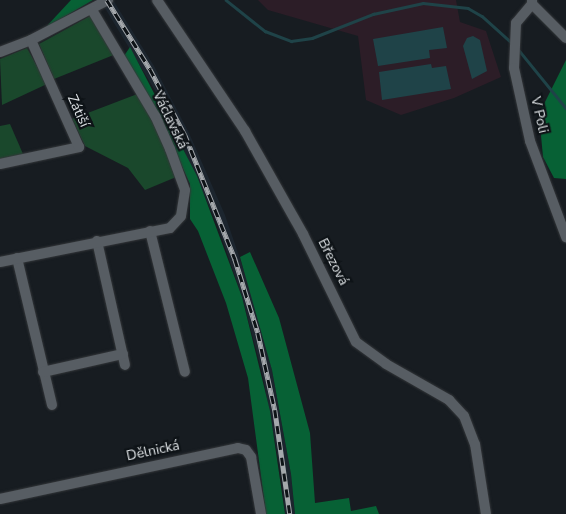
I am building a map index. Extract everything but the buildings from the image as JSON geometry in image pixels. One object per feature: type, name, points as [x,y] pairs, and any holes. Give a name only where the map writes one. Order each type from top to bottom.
[{"type":"street","points":[[0,52],[31,40],[108,0]]},
{"type":"street","name":"Březová","points":[[157,0],[245,131],[304,234],[356,342],[386,364],[449,400],[464,416],[475,444],[486,514]]},
{"type":"street","points":[[532,2],[566,38]]},
{"type":"street","name":"V Poli","points":[[532,2],[516,23],[514,68],[530,141],[566,237]]},
{"type":"street","name":"Václavská","points":[[0,262],[97,241],[170,228],[177,223],[185,200],[183,181],[156,116],[92,10]]},
{"type":"street","name":"Zátiší","points":[[0,164],[79,147],[31,40]]},
{"type":"street","points":[[150,231],[185,372]]},
{"type":"street","points":[[97,241],[126,365]]},
{"type":"street","points":[[17,258],[52,405]]},
{"type":"street","points":[[43,372],[123,354]]},
{"type":"street","name":"Dělnická","points":[[0,498],[238,448],[246,450],[251,457],[262,514]]},
{"type":"shaded area","points":[[100,0],[113,0],[154,66],[189,133],[225,215],[252,294],[272,370],[291,474],[295,514],[285,514],[281,475],[262,372],[242,297],[217,224],[162,102]]},
{"type":"shaded area","points":[[258,0],[456,0],[460,22],[486,31],[501,77],[454,98],[401,115],[366,100],[358,36],[268,10]]},
{"type":"green space","points":[[71,0],[93,0],[45,28]]},
{"type":"green space","points":[[90,16],[116,54],[54,79],[39,44]]},
{"type":"green space","points":[[130,47],[197,176],[242,297],[270,411],[285,514],[266,514],[248,378],[226,303],[198,231],[190,219],[190,184],[160,118],[124,56]]},
{"type":"green space","points":[[27,48],[47,84],[2,105],[0,59]]},
{"type":"green space","points":[[566,60],[566,179],[554,178],[543,157],[539,114]]},
{"type":"green space","points":[[140,93],[181,175],[145,190],[128,168],[85,146],[72,119]]},
{"type":"green space","points":[[10,124],[23,154],[0,159],[0,126]]},
{"type":"green space","points":[[250,252],[279,318],[310,433],[315,503],[349,498],[351,511],[376,506],[379,514],[295,514],[291,474],[272,370],[240,257]]},
{"type":"water","points":[[443,27],[447,48],[429,50],[430,58],[378,66],[373,39]]},
{"type":"water","points":[[473,36],[480,40],[487,71],[472,79],[463,46],[467,38]]},
{"type":"water","points":[[431,64],[432,68],[446,66],[451,89],[382,100],[379,72]]},
{"type":"waterway","points":[[226,0],[265,31],[291,41],[312,38],[373,14],[423,3],[468,8],[482,16],[512,43]]},
{"type":"waterway","points":[[518,49],[566,108]]},
{"type":"railway","points":[[107,0],[150,69],[185,135],[235,259],[258,333],[275,410],[290,514]]}]
